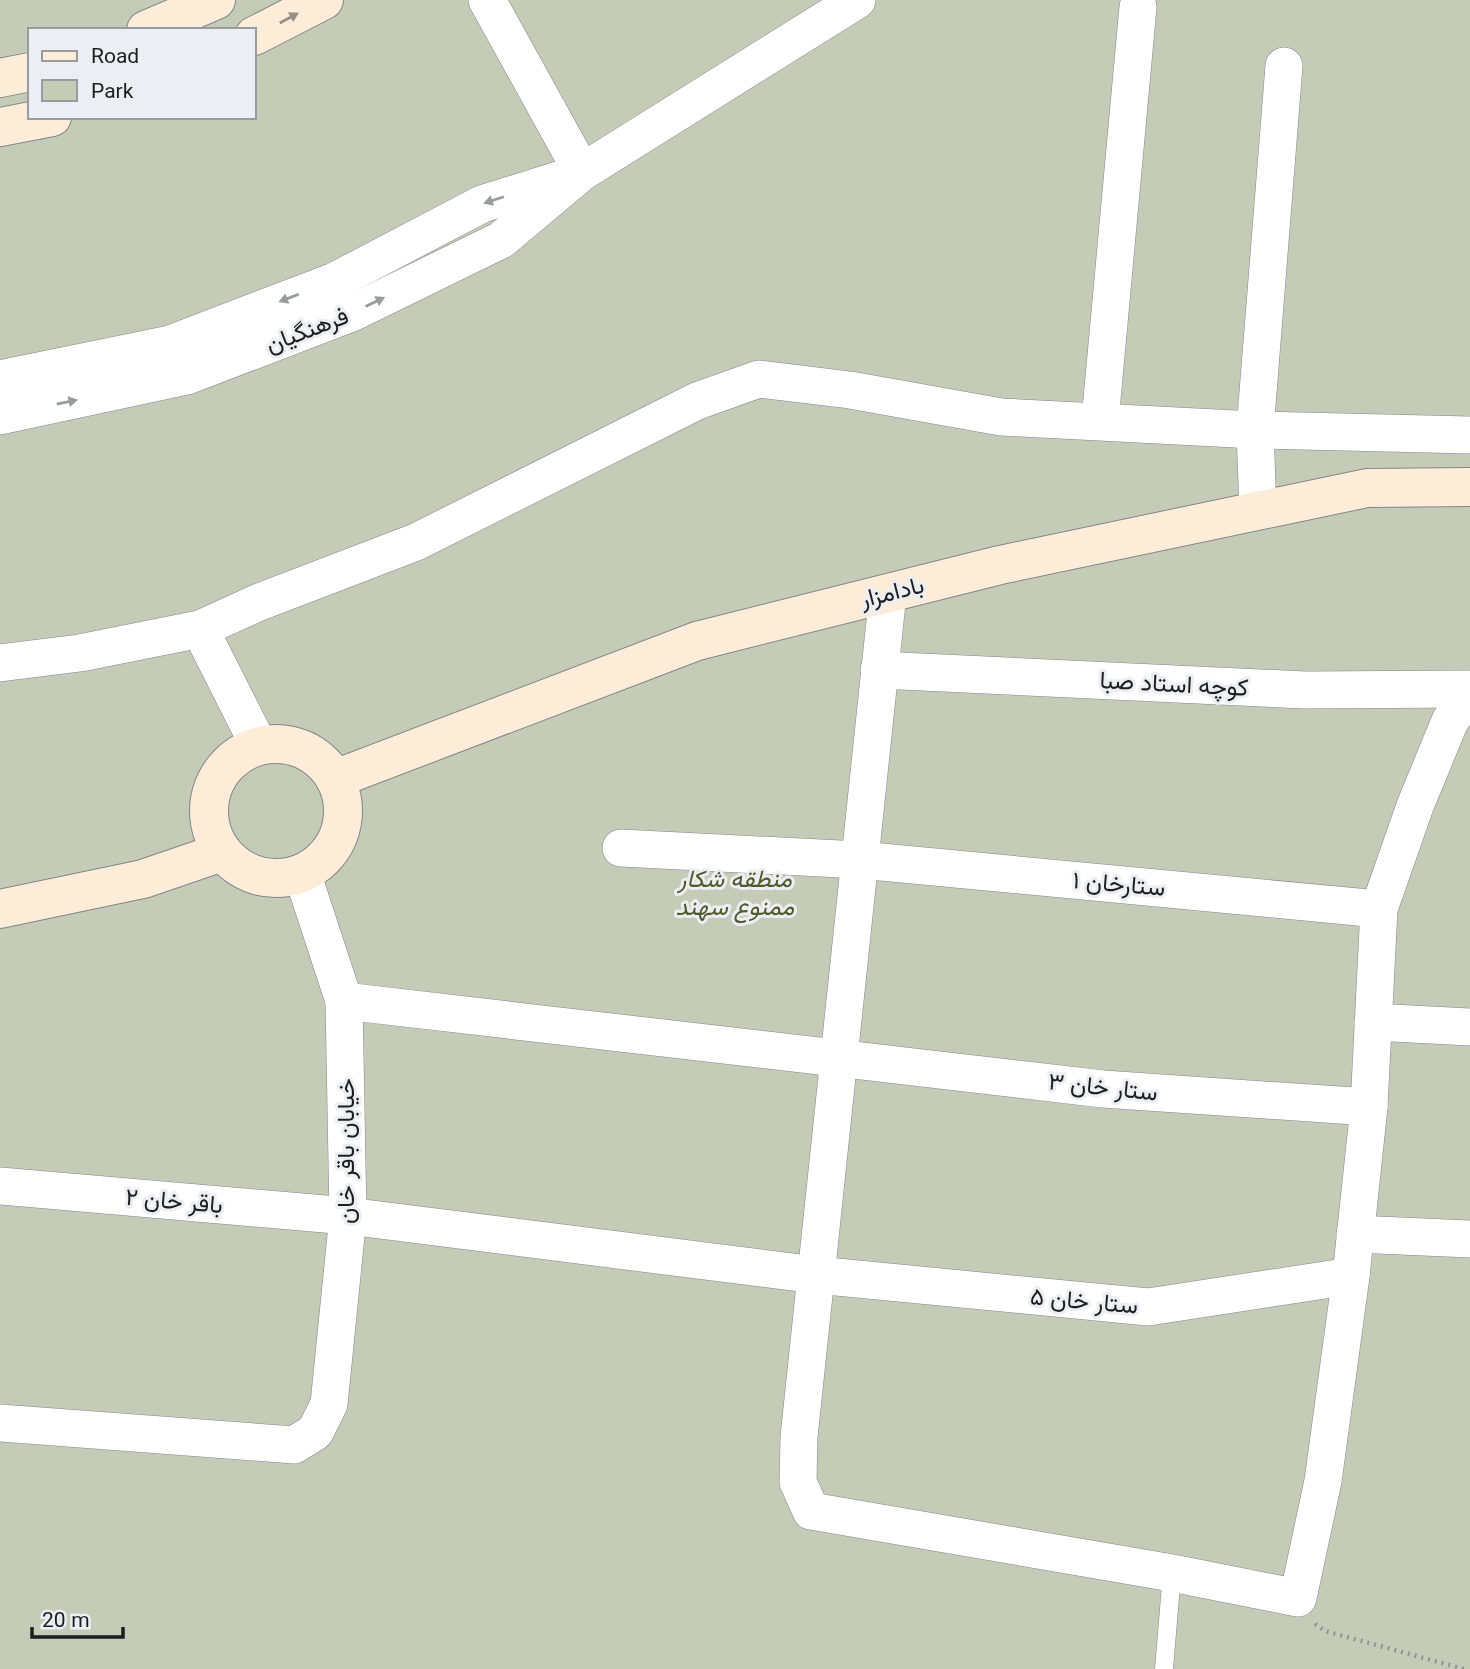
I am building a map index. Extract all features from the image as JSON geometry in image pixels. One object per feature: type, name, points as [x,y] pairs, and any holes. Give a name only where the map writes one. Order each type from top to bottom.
[{"type":"street","points":[[150,28],[216,0]]},
{"type":"street","points":[[256,35],[324,0]]},
{"type":"street","points":[[487,0],[582,172]]},
{"type":"street","name":"فرهنگیان","points":[[0,416],[187,376],[354,312],[501,240],[582,172],[857,0]]},
{"type":"street","points":[[1100,422],[1138,7]]},
{"type":"street","points":[[1258,511],[1255,430],[1284,66]]},
{"type":"street","points":[[0,78],[28,72]]},
{"type":"street","points":[[0,127],[42,119]]},
{"type":"street","name":"فرهنگیان","points":[[0,379],[170,344],[335,281],[482,204],[582,172]]},
{"type":"street","points":[[0,663],[80,653],[200,629],[257,603],[416,542],[696,401],[759,379],[850,390],[1001,417],[1255,430],[1470,435]]},
{"type":"street","name":"بادامزار","points":[[335,779],[697,640],[1000,565],[1367,488],[1470,486]]},
{"type":"street","points":[[888,593],[799,1437],[798,1482],[811,1511],[1172,1573],[1298,1598],[1323,1481],[1351,1276],[1369,1108],[1379,909],[1415,806],[1450,720],[1470,691]]},
{"type":"street","points":[[200,629],[259,746]]},
{"type":"street","name":"کوچه استاد صبا","points":[[879,670],[1304,690],[1470,691]]},
{"type":"street","points":[[281,744],[303,749],[321,761],[335,779],[342,801],[342,823],[334,844],[320,861],[302,873],[280,877],[258,876],[239,867],[222,852],[210,822],[212,790],[222,770],[238,755],[259,746],[281,744]]},
{"type":"street","name":"ستارخان ۱","points":[[621,848],[860,860],[1379,909]]},
{"type":"street","points":[[0,909],[143,879],[222,852]]},
{"type":"street","name":"خیابان باقر خان","points":[[0,1423],[294,1445],[315,1432],[329,1404],[348,1216],[344,1001],[302,873]]},
{"type":"street","name":"ستار خان ۳","points":[[344,1001],[1103,1088],[1369,1108]]},
{"type":"street","points":[[1373,1022],[1470,1027]]},
{"type":"street","name":"باقر خان ۲","points":[[0,1186],[348,1216],[816,1275]]},
{"type":"street","points":[[1354,1234],[1470,1239]]},
{"type":"street","name":"ستار خان ۵","points":[[816,1275],[1148,1307],[1351,1276]]},
{"type":"lane","points":[[1164,1669],[1172,1573]]},
{"type":"path","points":[[1298,1598],[1307,1618],[1325,1631],[1464,1669]]},
{"type":"green space","name":"منطقه شکار ممنوع سهند","points":[[0,0],[1470,0],[1470,1669],[0,1669]]}]
